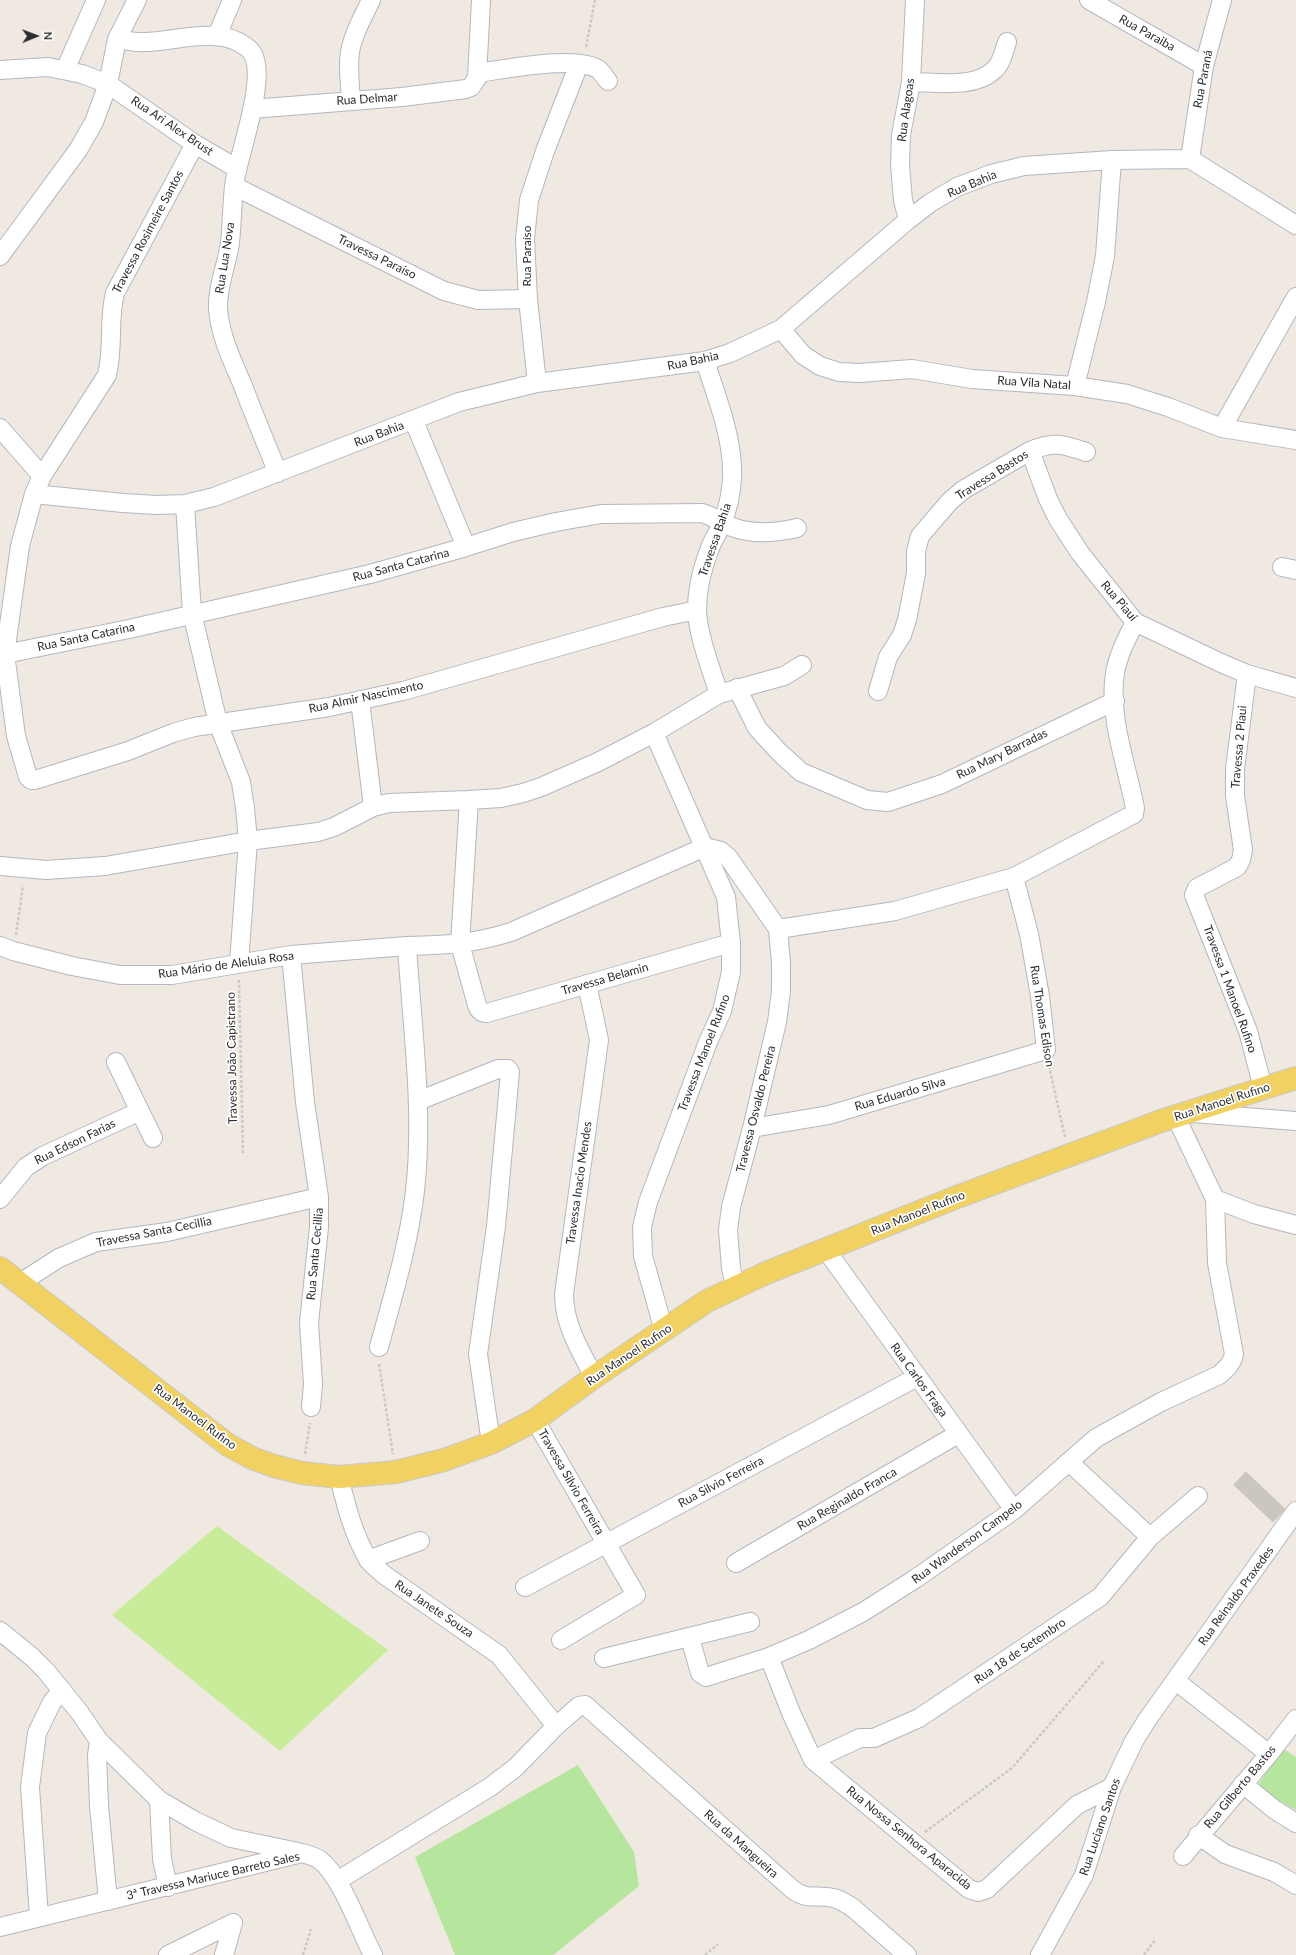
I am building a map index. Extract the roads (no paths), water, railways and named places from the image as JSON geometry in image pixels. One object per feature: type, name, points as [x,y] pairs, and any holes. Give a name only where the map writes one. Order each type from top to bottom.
[{"type":"main road","name":"Rua Manoel Rufino","points":[[0,1268],[228,1445],[252,1458],[274,1466],[302,1473],[339,1477],[396,1472],[444,1460],[491,1443],[535,1420],[594,1377],[707,1301],[766,1273],[957,1197],[1069,1155],[1181,1114],[1296,1078]]},
{"type":"street","points":[[65,70],[96,0]]},
{"type":"street","points":[[0,256],[78,150],[94,122],[108,84],[117,40],[137,0]]},
{"type":"street","points":[[217,36],[232,0]]},
{"type":"street","points":[[351,100],[349,60],[351,47],[355,33],[371,0]]},
{"type":"street","points":[[481,0],[477,75],[542,64],[579,64],[600,70],[608,82]]},
{"type":"street","name":"Rua Alagoas","points":[[908,220],[903,200],[900,166],[901,135],[911,82],[916,0]]},
{"type":"street","name":"Rua Paraná","points":[[1190,159],[1204,66],[1222,0]]},
{"type":"street","name":"Rua Paraiba","points":[[1100,3],[1204,66]]},
{"type":"street","name":"Rua Lua Nova","points":[[117,40],[143,42],[190,36],[217,36],[239,42],[250,50],[257,61],[257,80],[252,109],[236,168],[230,244],[218,294],[218,310],[228,351],[278,473]]},
{"type":"street","points":[[911,82],[961,82],[986,77],[996,69],[1002,58],[1007,42]]},
{"type":"street","name":"Rua Paraíso","points":[[537,383],[528,299],[525,239],[529,200],[545,150],[579,64]]},
{"type":"street","name":"Rua Ari Alex Brust","points":[[0,70],[48,67],[82,74],[108,84],[195,144],[236,168]]},
{"type":"street","name":"Rua Delmar","points":[[252,109],[460,91],[471,86],[477,75]]},
{"type":"street","name":"Travessa Rosimeire Santos","points":[[36,780],[31,780],[28,777],[8,736],[2,654],[20,546],[34,494],[42,476],[108,375],[111,347],[111,311],[115,293],[195,144]]},
{"type":"street","points":[[1190,159],[1295,221]]},
{"type":"street","name":"Rua Bahia","points":[[34,494],[123,503],[185,504],[214,497],[414,421],[459,402],[537,383],[706,361],[743,347],[781,329],[908,220],[957,187],[990,174],[1024,166],[1112,160],[1190,159]]},
{"type":"street","points":[[1075,386],[1096,302],[1105,256],[1112,160]]},
{"type":"street","name":"Travessa Paraíso","points":[[234,186],[444,291],[478,300],[528,299]]},
{"type":"street","points":[[1222,428],[1296,297]]},
{"type":"street","name":"Rua Vila Natal","points":[[781,329],[803,355],[820,366],[839,372],[859,373],[912,369],[972,378],[1075,386],[1128,394],[1168,407],[1222,428],[1296,440]]},
{"type":"street","name":"Travessa Bahia","points":[[706,361],[726,431],[731,458],[732,478],[729,500],[722,523],[710,547],[703,569],[697,610],[707,655],[720,694]]},
{"type":"street","points":[[414,421],[466,547]]},
{"type":"street","points":[[0,428],[42,476]]},
{"type":"street","name":"Travessa Bastos","points":[[878,690],[888,657],[902,635],[907,620],[916,573],[917,543],[920,536],[950,501],[963,490],[1030,450],[1055,443],[1086,452]]},
{"type":"street","name":"Rua Piauí","points":[[1030,450],[1048,499],[1058,519],[1080,553],[1135,622],[1247,674],[1296,688]]},
{"type":"street","points":[[185,504],[192,613],[218,723],[241,782],[248,841],[239,963]]},
{"type":"street","name":"Rua Santa Catarina","points":[[2,654],[129,629],[192,613],[370,574],[513,532],[601,514],[702,513],[713,516],[722,523],[740,530],[753,532],[782,531],[797,528]]},
{"type":"street","name":"Rua Almir Nascimento","points":[[36,780],[128,752],[173,733],[218,723],[329,707],[360,700],[513,660],[663,617],[697,610]]},
{"type":"street","points":[[705,847],[721,851],[728,857],[778,929],[894,911],[1014,877],[1134,814],[1135,808],[1118,733],[1115,701],[1115,674],[1118,661],[1135,622]]},
{"type":"street","points":[[0,866],[26,869],[74,869],[105,866],[248,841],[324,830],[334,827],[373,807],[408,802],[501,798],[541,787],[598,762],[654,734],[720,694],[784,676],[802,665]]},
{"type":"street","name":"Travessa 2 Piaui","points":[[1195,890],[1237,867],[1241,860],[1243,850],[1235,796],[1235,769],[1247,674]]},
{"type":"street","name":"Rua Mary Barradas","points":[[737,688],[757,728],[780,754],[801,772],[867,800],[888,802],[942,784],[1115,701]]},
{"type":"street","points":[[360,700],[373,807]]},
{"type":"street","name":"Travessa Manoel Rufino","points":[[654,734],[726,897],[731,943],[731,972],[722,1011],[708,1042],[659,1172],[648,1202],[642,1227],[643,1256],[664,1331]]},
{"type":"street","points":[[460,944],[469,800]]},
{"type":"street","name":"Rua Mário de Aleluia Rosa","points":[[7,949],[72,966],[120,975],[172,975],[239,963],[291,956],[407,946],[460,944],[487,940],[511,932],[705,847]]},
{"type":"street","name":"Rua Thomas Edison","points":[[1014,877],[1029,934],[1040,996],[1046,1050]]},
{"type":"street","name":"Travessa 1 Manoel Rufino","points":[[1195,890],[1194,895],[1248,1031],[1263,1088]]},
{"type":"street","name":"Travessa Osvaldo Pereira","points":[[735,1287],[731,1268],[728,1230],[731,1207],[752,1128],[778,1014],[781,963],[778,929]]},
{"type":"street","name":"Travessa Belamin","points":[[460,944],[479,1010],[487,1013],[731,943]]},
{"type":"street","points":[[379,1347],[398,1276],[415,1191],[418,1101],[407,946]]},
{"type":"street","name":"Rua Santa Cecillia","points":[[291,956],[305,1102],[319,1197],[319,1227],[309,1323],[313,1384],[311,1407]]},
{"type":"street","name":"Travessa Inacio Mendes","points":[[587,984],[599,1040],[564,1301],[566,1314],[574,1339],[594,1377]]},
{"type":"street","name":"Rua Eduardo Silva","points":[[752,1128],[829,1115],[1046,1050]]},
{"type":"street","points":[[116,1062],[153,1138]]},
{"type":"street","points":[[418,1101],[498,1069],[508,1069],[510,1072],[496,1226],[478,1354],[491,1443]]},
{"type":"street","name":"Rua Edson Farias","points":[[0,1199],[26,1167],[43,1156],[140,1111]]},
{"type":"street","points":[[1296,1121],[1181,1114],[1215,1199],[1254,1214],[1296,1225]]},
{"type":"street","name":"Travessa Santa Cecillia","points":[[20,1283],[58,1258],[96,1242],[167,1232],[319,1197]]},
{"type":"street","name":"Rua Wanderson Campelo","points":[[690,1638],[702,1676],[710,1677],[769,1657],[809,1640],[863,1612],[915,1580],[1014,1510],[1096,1438],[1161,1402],[1219,1375],[1232,1362],[1234,1354],[1217,1263],[1215,1199]]},
{"type":"street","name":"Rua Carlos Fraga","points":[[826,1250],[1014,1510]]},
{"type":"street","name":"Rua Silvio Ferreira","points":[[525,1587],[917,1377]]},
{"type":"street","name":"Travessa Silvio Ferreira","points":[[535,1420],[636,1595],[561,1640]]},
{"type":"street","name":"Rua Reginaldo Franca","points":[[736,1563],[958,1434]]},
{"type":"street","points":[[1069,1462],[1150,1537]]},
{"type":"street","name":"Rua Janete Souza","points":[[339,1477],[350,1516],[368,1560],[383,1574],[500,1655],[556,1726]]},
{"type":"street","name":"Rua 18 de Setembro","points":[[813,1760],[860,1738],[874,1738],[919,1718],[1100,1597],[1150,1537],[1198,1496]]},
{"type":"street","name":"Rua Reinaldo Praxedes","points":[[1176,1681],[1296,1512]]},
{"type":"street","points":[[368,1560],[420,1541]]},
{"type":"street","points":[[604,1658],[750,1622]]},
{"type":"street","points":[[0,1631],[32,1657],[62,1690],[99,1741],[159,1800],[195,1821],[231,1838],[302,1853]]},
{"type":"street","name":"Rua Nossa Senhora Aparacida","points":[[769,1657],[792,1715],[813,1760],[913,1841],[969,1889],[978,1892],[987,1889],[1077,1805],[1112,1787]]},
{"type":"street","points":[[1176,1681],[1269,1754]]},
{"type":"street","name":"Rua Luciano Santos","points":[[1040,1955],[1084,1875],[1112,1787],[1134,1741],[1146,1720],[1176,1681]]},
{"type":"street","points":[[39,1917],[30,1787],[37,1733],[52,1702],[62,1690]]},
{"type":"street","name":"Rua da Mangueira","points":[[556,1726],[582,1704],[588,1706],[799,1895],[834,1898],[843,1902],[853,1908],[907,1955]]},
{"type":"street","name":"Rua Gilberto Bastos","points":[[1183,1856],[1198,1835],[1269,1754],[1296,1718]]},
{"type":"street","points":[[337,1881],[490,1787],[515,1768],[556,1726]]},
{"type":"street","points":[[99,1741],[97,1754],[99,1806],[108,1901]]},
{"type":"street","points":[[1243,1784],[1275,1810],[1296,1823]]},
{"type":"street","points":[[159,1800],[162,1859],[168,1887]]},
{"type":"street","points":[[1198,1835],[1225,1854],[1274,1872],[1296,1885]]},
{"type":"street","name":"3ª Travessa Mariuce Barreto Sales","points":[[0,1927],[302,1853],[312,1855],[321,1861],[337,1881],[373,1955]]},
{"type":"street","points":[[168,1955],[233,1923],[224,1955]]}]
